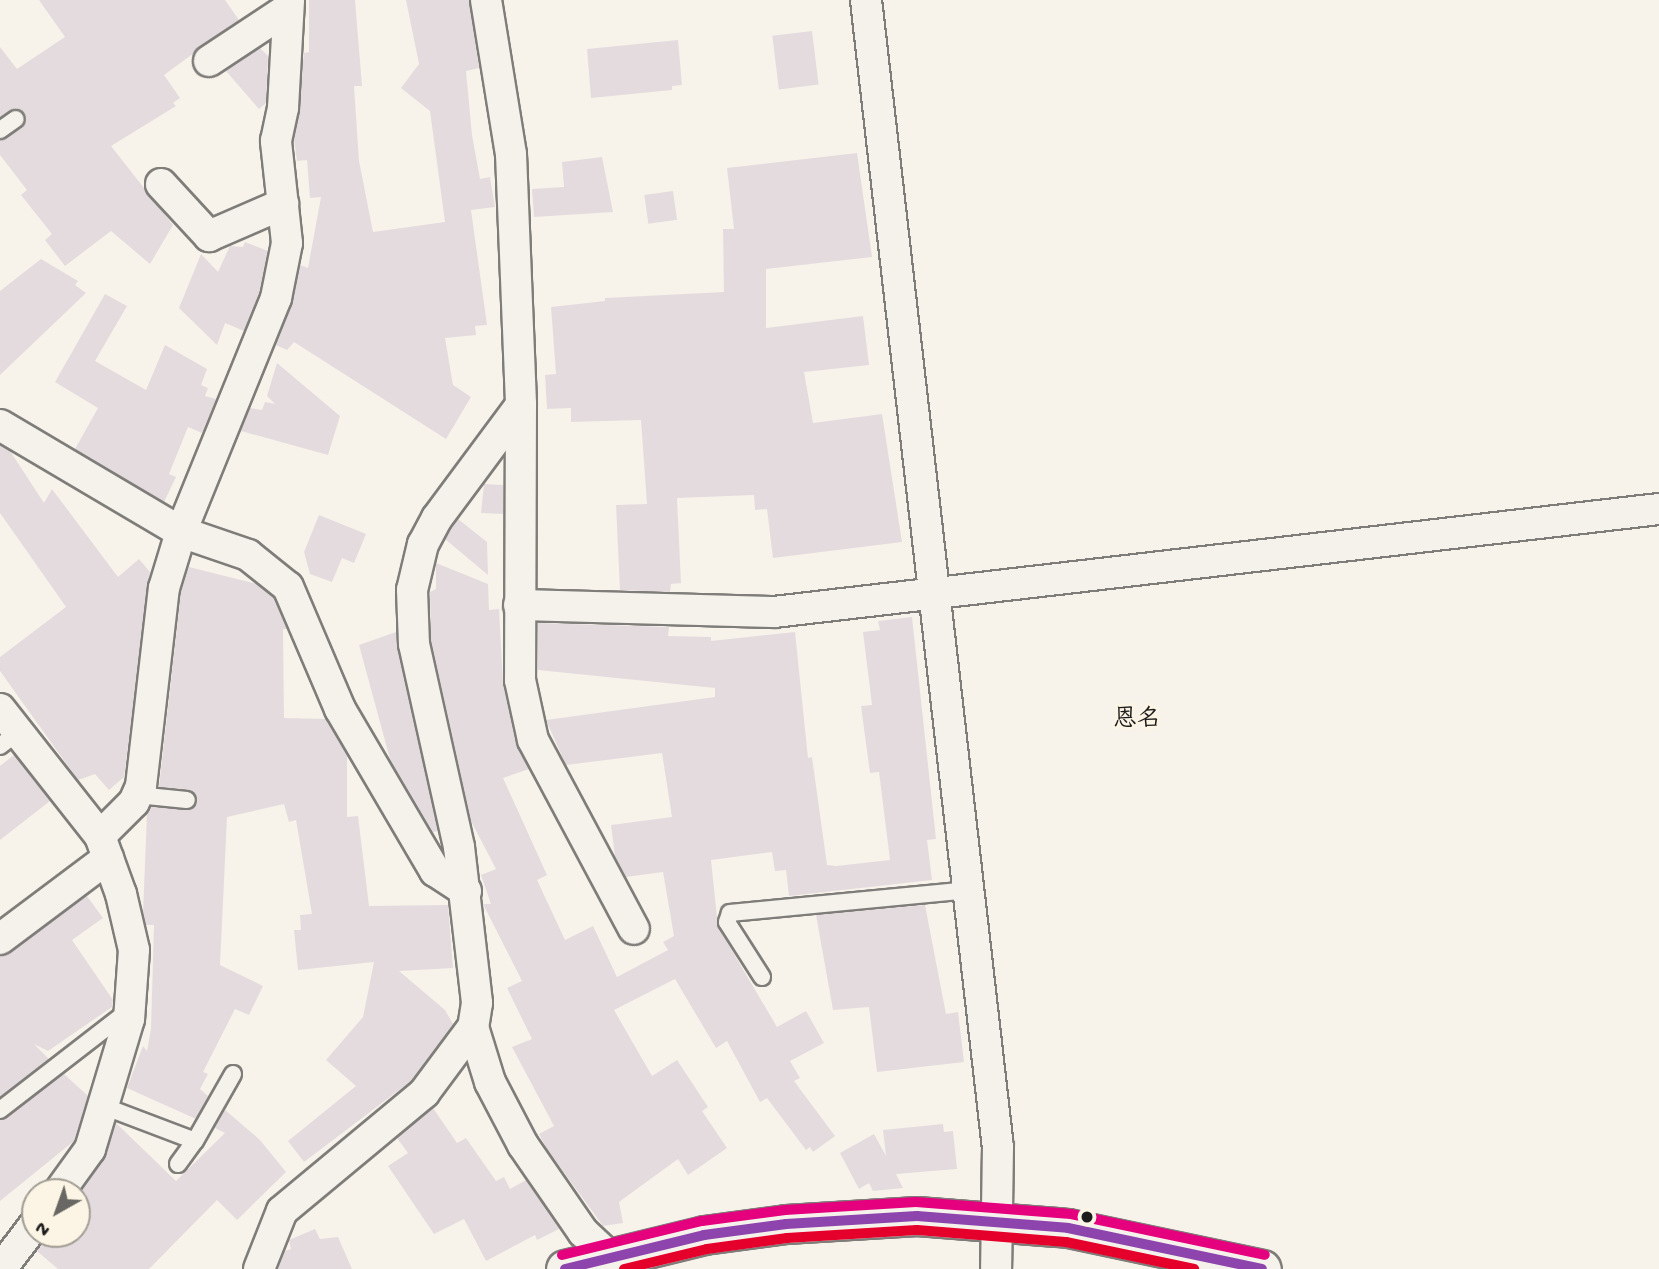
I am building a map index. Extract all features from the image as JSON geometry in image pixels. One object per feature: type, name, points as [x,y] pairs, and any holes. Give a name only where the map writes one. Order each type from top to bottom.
[{"type":"street","points":[[486,0],[511,154],[521,405],[520,680],[533,740],[634,929]]},
{"type":"street","points":[[866,0],[932,594],[998,1147],[996,1269]]},
{"type":"street","points":[[209,61],[287,5]]},
{"type":"street","points":[[0,939],[104,847],[137,795],[150,734],[149,696],[164,588],[181,532],[287,282],[287,243],[276,141],[283,108],[287,5]]},
{"type":"street","points":[[161,184],[209,236],[283,204]]},
{"type":"street","points":[[521,405],[437,518],[424,544],[412,590],[414,643],[466,891],[477,1003],[473,1027],[490,1082],[523,1145],[583,1231],[620,1262]]},
{"type":"street","points":[[0,425],[181,532],[248,555],[288,587],[340,709],[435,871],[466,891]]},
{"type":"street","points":[[519,605],[774,612],[1659,509]]},
{"type":"street","points":[[6,729],[104,847],[134,950],[130,1010],[103,1107],[90,1149],[68,1178]]},
{"type":"street","points":[[259,1269],[282,1211],[424,1093],[473,1027]]},
{"type":"street","points":[[565,1269],[620,1262],[704,1235],[813,1222],[917,1216],[998,1220],[1081,1230],[1262,1269]]},
{"type":"street","points":[[1,1269],[21,1243]]},
{"type":"lane","points":[[0,130],[16,119]]},
{"type":"lane","points":[[137,795],[187,800]]},
{"type":"lane","points":[[762,977],[727,922],[730,913],[967,890]]},
{"type":"lane","points":[[0,1110],[130,1010]]},
{"type":"lane","points":[[178,1164],[195,1141],[233,1074]]},
{"type":"lane","points":[[103,1107],[195,1141]]},
{"type":"building","points":[[39,0],[225,0],[239,20],[164,75],[180,98],[173,103],[176,106],[111,146],[173,225],[150,264],[111,231],[65,266],[45,240],[52,234],[21,195],[27,190],[0,155],[0,140],[22,128],[26,119],[16,109],[0,117],[0,47],[17,69],[65,37]]},
{"type":"building","points":[[309,0],[355,0],[362,86],[354,86],[359,161],[373,232],[445,222],[430,111],[401,88],[419,64],[406,0],[469,0],[479,68],[466,71],[472,135],[480,179],[490,177],[495,207],[471,210],[487,325],[475,326],[476,335],[445,338],[453,385],[471,397],[446,439],[294,342],[287,350],[276,345],[292,304],[300,265],[308,268],[321,197],[310,198],[307,160],[297,161],[294,139],[304,53],[309,52]]},
{"type":"building","points":[[812,31],[819,85],[779,89],[772,36]]},
{"type":"building","points":[[678,40],[682,85],[672,86],[672,90],[591,98],[587,49]]},
{"type":"building","points":[[260,48],[268,56],[266,103],[259,109],[226,71]]},
{"type":"building","points":[[857,153],[872,257],[766,269],[766,328],[863,316],[869,365],[804,372],[813,423],[882,414],[902,542],[773,558],[767,509],[755,510],[754,495],[677,498],[681,583],[671,584],[670,592],[620,590],[616,505],[647,504],[641,420],[571,422],[571,408],[547,409],[545,375],[556,374],[551,307],[605,301],[605,298],[724,292],[723,229],[734,229],[727,168]]},
{"type":"building","points":[[602,157],[613,212],[534,217],[532,189],[564,187],[562,162]]},
{"type":"building","points":[[673,191],[677,220],[648,224],[644,195]]},
{"type":"building","points":[[245,242],[268,251],[259,293],[244,331],[225,323],[217,345],[179,308],[201,254],[218,272],[230,246],[243,247]]},
{"type":"building","points":[[41,259],[78,281],[75,285],[86,293],[0,375],[0,291]]},
{"type":"building","points":[[105,294],[127,306],[95,361],[146,390],[165,345],[207,369],[201,385],[208,388],[205,396],[216,399],[202,433],[188,427],[169,474],[176,477],[164,502],[75,449],[98,408],[55,382]]},
{"type":"building","points":[[277,363],[340,416],[328,455],[241,431],[250,408],[262,410],[265,402],[275,404],[267,396]]},
{"type":"building","points":[[0,445],[10,451],[44,503],[52,489],[118,577],[139,559],[150,572],[124,777],[109,790],[95,774],[78,780],[0,671],[0,657],[66,607],[0,513]]},
{"type":"building","points":[[484,484],[503,485],[503,514],[481,513]]},
{"type":"building","points":[[319,515],[366,534],[354,563],[342,558],[332,582],[310,574],[304,552]]},
{"type":"building","points":[[458,519],[487,542],[488,575],[445,539]]},
{"type":"building","points":[[436,563],[488,584],[489,610],[499,609],[503,683],[516,744],[529,769],[503,778],[547,875],[537,880],[565,940],[593,926],[617,977],[668,950],[663,942],[674,936],[663,872],[626,877],[615,856],[611,825],[672,817],[662,753],[566,765],[546,720],[715,697],[715,688],[538,670],[538,623],[669,627],[668,636],[711,637],[711,641],[795,632],[808,758],[812,757],[827,865],[836,866],[890,860],[879,772],[870,773],[861,706],[872,705],[863,632],[880,630],[878,621],[912,617],[936,839],[927,840],[932,880],[789,896],[786,870],[775,871],[772,852],[711,860],[718,927],[777,1027],[806,1011],[824,1043],[790,1061],[800,1078],[794,1081],[835,1136],[813,1152],[810,1147],[806,1150],[767,1098],[760,1102],[727,1041],[716,1048],[675,979],[614,1010],[652,1076],[677,1060],[708,1107],[702,1111],[727,1148],[688,1175],[678,1159],[619,1202],[623,1223],[603,1226],[547,1149],[539,1134],[554,1126],[512,1047],[532,1039],[507,988],[522,981],[483,904],[491,904],[481,875],[496,869],[471,821],[431,642],[430,592],[436,589]]},
{"type":"building","points":[[189,567],[257,584],[274,598],[287,629],[283,629],[284,718],[326,719],[347,756],[347,817],[358,816],[369,906],[448,905],[453,968],[399,971],[445,1010],[453,1024],[411,1081],[304,1162],[288,1141],[356,1086],[326,1060],[363,1017],[374,962],[298,970],[294,930],[301,930],[300,915],[312,914],[296,820],[289,822],[284,804],[227,817],[220,965],[263,986],[249,1015],[235,1009],[203,1072],[208,1074],[200,1089],[208,1096],[196,1119],[127,1088],[143,1046],[147,1051],[151,1029],[154,925],[146,925],[143,913],[147,814],[151,807],[191,810],[197,802],[193,791],[159,787],[181,592]]},
{"type":"building","points":[[396,632],[438,831],[433,832],[390,759],[359,645]]},
{"type":"building","points":[[14,755],[50,801],[0,840],[0,766]]},
{"type":"building","points":[[87,896],[103,918],[72,940],[113,1000],[112,1007],[48,1051],[34,1044],[49,1059],[0,1097],[0,957]]},
{"type":"building","points":[[925,905],[946,1014],[958,1012],[964,1062],[877,1072],[869,1007],[833,1010],[816,915]]},
{"type":"building","points":[[64,1074],[88,1096],[74,1141],[28,1178],[21,1178],[21,1184],[0,1201],[0,1120]]},
{"type":"building","points":[[433,1108],[457,1143],[466,1138],[496,1181],[504,1177],[510,1189],[526,1180],[559,1229],[537,1240],[535,1235],[486,1261],[464,1219],[434,1234],[388,1166],[408,1153],[397,1138]]},
{"type":"building","points":[[225,1110],[260,1140],[286,1172],[237,1220],[217,1200],[149,1269],[58,1269],[37,1251],[39,1248],[91,1248],[90,1178],[104,1159],[116,1123],[176,1181],[225,1133],[215,1128]]},
{"type":"building","points":[[943,1124],[944,1132],[953,1131],[957,1169],[896,1174],[903,1188],[873,1191],[869,1183],[859,1189],[840,1153],[874,1134],[886,1156],[883,1130]]},
{"type":"building","points":[[315,1229],[320,1239],[338,1237],[352,1269],[278,1269],[285,1251],[291,1249],[289,1240]]},
{"type":"transit line","points":[[562,1255],[702,1221],[785,1210],[916,1202],[1071,1214],[1265,1255]]},
{"type":"transit line","points":[[565,1269],[704,1235],[786,1224],[917,1216],[1068,1228],[1262,1269]]},
{"type":"transit line","points":[[624,1269],[707,1249],[787,1238],[917,1230],[1066,1242],[1194,1269]]},
{"type":"district","name":"恩名","points":[[1137,721]]}]
